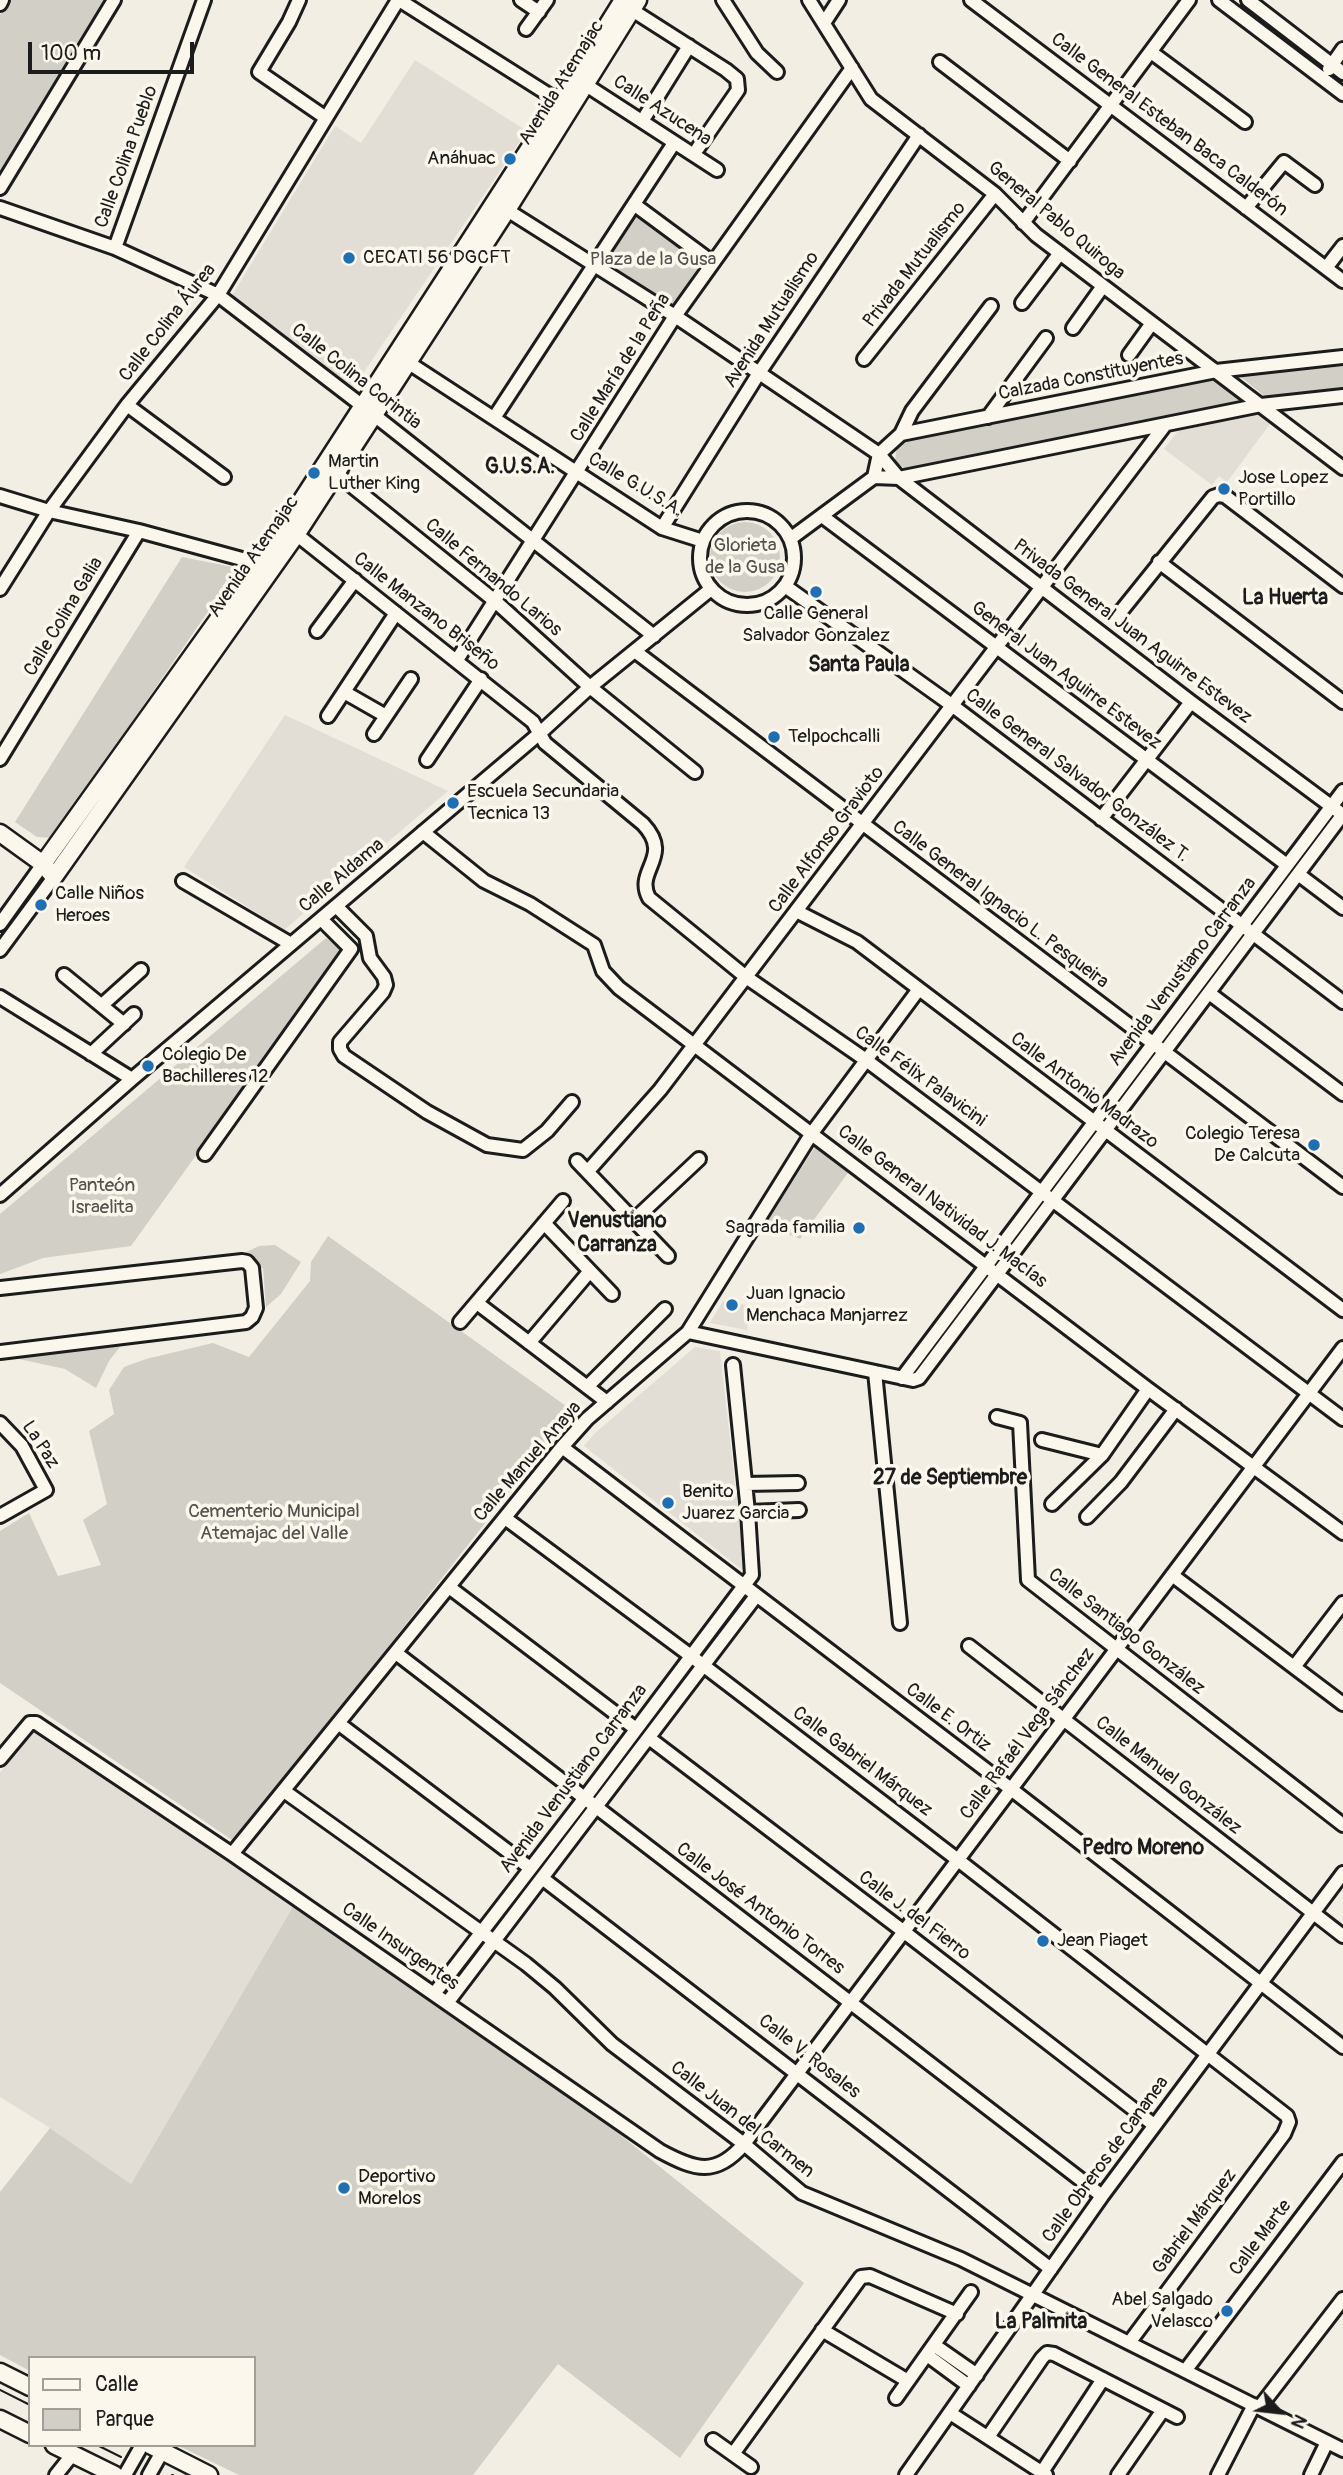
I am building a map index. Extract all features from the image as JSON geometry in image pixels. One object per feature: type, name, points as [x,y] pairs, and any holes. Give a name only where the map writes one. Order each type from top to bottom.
[{"type":"main road","name":"Avenida Atemajac","points":[[49,871],[265,565],[337,474],[369,411],[409,363],[507,210],[626,3]]},
{"type":"main road","name":"Avenida Atemajac","points":[[291,530],[566,105],[586,85],[626,3]]},
{"type":"main road","points":[[0,833],[49,871]]},
{"type":"main road","points":[[0,2372],[28,2386]]},
{"type":"main road","points":[[0,2419],[28,2433]]},
{"type":"main road","points":[[58,2447],[115,2475]]},
{"type":"main road","points":[[156,2449],[209,2475]]},
{"type":"street","points":[[0,188],[114,0]]},
{"type":"street","name":"Calle Colina Pueblo","points":[[114,248],[204,0]]},
{"type":"street","points":[[299,0],[259,72],[326,118]]},
{"type":"street","points":[[399,0],[566,105]]},
{"type":"street","name":"Calle Colina Áurea","points":[[0,589],[49,512],[127,405],[218,295],[399,0]]},
{"type":"street","points":[[522,0],[539,12]]},
{"type":"street","points":[[526,29],[547,0]]},
{"type":"street","points":[[723,0],[757,53],[777,72]]},
{"type":"street","name":"General Pablo Quiroga","points":[[809,0],[871,99],[995,194],[1023,223],[1060,253],[1343,468]]},
{"type":"street","points":[[824,23],[839,0]]},
{"type":"street","name":"Calle General Esteban Baca Calderón","points":[[971,0],[1343,281]]},
{"type":"street","points":[[1023,223],[1189,0]]},
{"type":"street","points":[[1219,0],[1343,94]]},
{"type":"street","points":[[1248,0],[1338,69]]},
{"type":"street","points":[[626,3],[737,79],[739,86],[698,148]]},
{"type":"street","points":[[646,115],[689,47]]},
{"type":"street","points":[[1323,79],[1338,69],[1343,49]]},
{"type":"street","points":[[1151,52],[1245,122]]},
{"type":"street","points":[[940,62],[1070,161]]},
{"type":"street","name":"Calle María de la Peña","points":[[457,660],[675,316],[852,68]]},
{"type":"street","name":"Calle Azucena","points":[[586,85],[717,170]]},
{"type":"street","name":"Avenida Mutualismo","points":[[662,528],[759,373],[919,135]]},
{"type":"street","points":[[494,418],[674,143]]},
{"type":"street","points":[[1247,208],[1284,162],[1315,185]]},
{"type":"street","name":"Privada Mutualismo","points":[[864,359],[995,194]]},
{"type":"street","points":[[635,205],[712,262]]},
{"type":"street","name":"Calle Colina Corintia","points":[[0,208],[114,248],[218,295],[654,636]]},
{"type":"street","name":"Privada General Juan Aguirre Estevez","points":[[507,210],[675,316],[878,454],[899,478],[1343,815]]},
{"type":"street","points":[[1326,268],[1343,246]]},
{"type":"street","points":[[1022,303],[1060,253]]},
{"type":"street","points":[[1073,328],[1103,286]]},
{"type":"street","points":[[901,434],[912,411],[991,306]]},
{"type":"street","points":[[1129,355],[1152,323]]},
{"type":"street","points":[[988,417],[1046,338]]},
{"type":"street","name":"Calzada Constituyentes","points":[[878,454],[901,434],[1216,371],[1343,357]]},
{"type":"street","name":"Calle G.U.S.A.","points":[[409,363],[662,528],[703,541]]},
{"type":"street","points":[[790,539],[874,477],[899,478],[1261,405],[1343,396]]},
{"type":"street","points":[[127,405],[224,477]]},
{"type":"street","name":"Calle Alfonso Gravioto","points":[[588,1171],[660,1090],[1166,425]]},
{"type":"street","points":[[874,477],[878,454]]},
{"type":"street","name":"Calle Fernando Larios","points":[[337,474],[495,601],[590,687],[695,772]]},
{"type":"street","points":[[1118,615],[1213,497],[1219,495],[1225,496],[1343,586]]},
{"type":"street","points":[[0,496],[49,512],[139,531],[265,565]]},
{"type":"street","points":[[738,511],[754,511],[769,516],[782,526],[790,539],[794,563],[785,586],[769,599],[748,605],[734,604],[711,589],[704,578],[700,566],[703,541],[711,527],[723,517],[738,511]]},
{"type":"street","name":"General Juan Aguirre Estevez","points":[[822,516],[1287,865]]},
{"type":"street","name":"Calle Manzano Briseño","points":[[291,530],[481,679],[533,722],[540,733]]},
{"type":"street","name":"Calle Colina Galia","points":[[0,759],[139,531]]},
{"type":"street","points":[[1159,562],[1343,702]]},
{"type":"street","points":[[317,631],[355,580]]},
{"type":"street","name":"Calle General Salvador González T.","points":[[785,586],[953,706],[1343,1002]]},
{"type":"street","name":"Calle Aldama","points":[[0,1195],[132,1079],[540,733],[590,687],[711,589]]},
{"type":"street","points":[[328,716],[396,613]]},
{"type":"street","name":"Calle General Ignacio L. Pesqueira","points":[[636,652],[1343,1187]]},
{"type":"street","points":[[374,734],[411,679]]},
{"type":"street","points":[[427,760],[481,679]]},
{"type":"street","points":[[344,692],[386,716]]},
{"type":"street","points":[[1101,819],[1191,702]]},
{"type":"street","name":"Calle Félix Palavicini","points":[[540,733],[545,743],[653,835],[657,848],[646,881],[645,890],[649,898],[746,977],[866,1060],[1343,1419]]},
{"type":"street","name":"Avenida Venustiano Carranza","points":[[1343,791],[902,1378],[917,1380],[1343,815]]},
{"type":"street","name":"Calle General Natividad J. Macías","points":[[423,832],[484,881],[530,904],[594,945],[603,971],[619,988],[1148,1389],[1343,1533]]},
{"type":"street","name":"Avenida Atemajac","points":[[0,924],[49,871]]},
{"type":"street","name":"Avenida Atemajac","points":[[0,950],[49,871]]},
{"type":"street","points":[[1298,874],[1343,908]]},
{"type":"street","points":[[183,881],[291,944]]},
{"type":"street","points":[[337,906],[366,936],[370,958],[386,985],[340,1042],[344,1056],[427,1112],[487,1144],[523,1150],[547,1131],[572,1102]]},
{"type":"street","name":"Calle Antonio Madrazo","points":[[796,911],[857,942],[1343,1310]]},
{"type":"street","points":[[205,1154],[351,949],[321,919]]},
{"type":"street","points":[[102,1005],[141,970]]},
{"type":"street","points":[[64,975],[124,1024]]},
{"type":"street","name":"Calle Manuel Anaya","points":[[232,1854],[562,1447],[587,1419],[688,1332],[812,1133],[919,989]]},
{"type":"street","points":[[1209,993],[1343,1094]]},
{"type":"street","points":[[0,997],[132,1079]]},
{"type":"street","points":[[91,1054],[134,1014]]},
{"type":"street","points":[[634,1220],[699,1159]]},
{"type":"street","points":[[577,1161],[668,1256]]},
{"type":"street","points":[[460,1322],[563,1201]]},
{"type":"street","points":[[544,1223],[612,1294]]},
{"type":"street","points":[[0,1288],[242,1261],[252,1268],[256,1308],[246,1322],[0,1352]]},
{"type":"street","points":[[529,1343],[590,1271]]},
{"type":"street","points":[[477,1303],[607,1402]]},
{"type":"street","points":[[587,1387],[665,1309]]},
{"type":"street","points":[[688,1332],[902,1378]]},
{"type":"street","name":"Calle Rafaél Vega Sánchez","points":[[744,2144],[1343,1348]]},
{"type":"street","points":[[733,1365],[752,1575],[744,1586]]},
{"type":"street","points":[[875,1372],[900,1623]]},
{"type":"street","points":[[1052,1504],[1102,1455],[1148,1389]]},
{"type":"street","points":[[1087,1517],[1121,1482],[1176,1409]]},
{"type":"street","name":"Calle Santiago González","points":[[997,1418],[1020,1423],[1028,1580],[1343,1825]]},
{"type":"street","name":"La Paz","points":[[0,1423],[22,1446],[46,1490],[0,1516]]},
{"type":"street","points":[[1042,1440],[1102,1455]]},
{"type":"street","name":"Calle E. Ortiz","points":[[562,1447],[1011,1789],[1343,2047]]},
{"type":"street","points":[[745,1484],[799,1483]]},
{"type":"street","points":[[748,1512],[799,1510]]},
{"type":"street","name":"Calle Gabriel Márquez","points":[[505,1518],[958,1860],[1283,2112],[1289,2122]]},
{"type":"street","points":[[1172,1575],[1343,1704]]},
{"type":"street","name":"Avenida Venustiano Carranza","points":[[434,1994],[744,1586]]},
{"type":"street","points":[[449,1587],[636,1729]]},
{"type":"street","name":"Avenida Venustiano Carranza","points":[[447,2003],[756,1596]]},
{"type":"street","points":[[1294,1667],[1343,1603]]},
{"type":"street","name":"Calle Manuel González","points":[[969,1646],[1343,1936]]},
{"type":"street","name":"Calle José Antonio Torres","points":[[396,1653],[1102,2196]]},
{"type":"street","name":"Calle Insurgentes","points":[[0,1759],[30,1723],[36,1724],[232,1854],[646,2142],[675,2159],[698,2166],[718,2165],[727,2161],[744,2144]]},
{"type":"street","points":[[338,1723],[530,1868]]},
{"type":"street","name":"Calle J. del Fierro","points":[[649,1738],[1154,2125]]},
{"type":"street","name":"Calle Juan del Carmen","points":[[284,1791],[494,1940],[555,1988],[612,2044],[744,2144],[802,2193],[961,2259],[1343,2450]]},
{"type":"street","name":"Calle Obreros de Cananea","points":[[906,2475],[1102,2196],[1343,1873]]},
{"type":"street","name":"Calle V. Rosales","points":[[542,1878],[1051,2269]]},
{"type":"street","name":"Gabriel Márquez","points":[[1129,2343],[1284,2134],[1289,2122]]},
{"type":"street","name":"Calle Marte","points":[[1185,2371],[1343,2162]]},
{"type":"street","points":[[733,2454],[861,2277],[866,2275],[957,2314]]},
{"type":"street","points":[[897,2398],[971,2292]]},
{"type":"street","points":[[1218,2475],[1256,2406],[1343,2299]]},
{"type":"street","points":[[822,2330],[908,2381]]},
{"type":"street","points":[[931,2350],[973,2380]]},
{"type":"street","points":[[988,2437],[1047,2353],[1054,2354],[1177,2417]]},
{"type":"street","points":[[950,2413],[1044,2474],[1103,2379]]},
{"type":"street","points":[[1118,2475],[1163,2410]]},
{"type":"street","points":[[713,2440],[751,2467]]},
{"type":"street","points":[[1311,2475],[1327,2442]]},
{"type":"street","points":[[125,2475],[141,2447]]},
{"type":"street","points":[[149,2475],[156,2449]]},
{"type":"street","points":[[56,2475],[72,2455]]},
{"type":"shaded area","name":"CECATI 56 DGCFT","points":[[415,60],[527,131],[351,391],[231,297],[335,126],[361,143]]},
{"type":"shaded area","points":[[1257,414],[1270,424],[1227,482],[1219,476],[1212,485],[1164,449],[1178,431]]},
{"type":"shaded area","points":[[285,715],[448,791],[284,930],[184,867]]},
{"type":"shaded area","points":[[723,1301],[752,1306],[747,1330],[710,1323]]},
{"type":"shaded area","points":[[695,1347],[720,1351],[745,1572],[584,1446],[594,1434]]},
{"type":"shaded area","points":[[34,1728],[295,1903],[131,2184],[0,2097],[0,1773]]},
{"type":"green space","points":[[8,0],[109,0],[66,64],[0,176],[0,15]]},
{"type":"green space","name":"Plaza de la Gusa","points":[[634,214],[703,260],[672,306],[603,261]]},
{"type":"green space","points":[[1343,364],[1343,391],[1267,398],[1237,374]]},
{"type":"green space","points":[[1212,378],[1245,401],[910,472],[895,462],[901,442]]},
{"type":"green space","name":"Glorieta de la Gusa","points":[[738,522],[752,522],[765,528],[774,537],[780,557],[778,570],[770,582],[752,592],[738,592],[725,586],[716,577],[710,564],[710,550],[716,537],[725,528]]},
{"type":"green space","points":[[182,557],[238,568],[52,838],[37,837],[15,822]]},
{"type":"green space","name":"Panteón Israelita","points":[[326,938],[344,949],[131,1246],[43,1258],[0,1274],[0,1214]]},
{"type":"green space","points":[[817,1144],[850,1170],[800,1239],[765,1224]]},
{"type":"green space","name":"Cementerio Municipal Atemajac del Valle","points":[[328,1236],[573,1411],[235,1842],[0,1683],[0,1531],[29,1513],[58,1576],[101,1565],[83,1520],[107,1504],[89,1431],[114,1414],[109,1390],[124,1367],[213,1343],[249,1357],[310,1281],[311,1262]]},
{"type":"green space","points":[[275,1245],[301,1262],[281,1294],[266,1307],[263,1268],[255,1270],[240,1255],[259,1246]]},
{"type":"green space","points":[[123,1343],[109,1361],[96,1388],[65,1369],[19,1359],[18,1352]]},
{"type":"green space","name":"Deportivo Morelos","points":[[295,1903],[567,2092],[804,2283],[680,2458],[558,2364],[473,2475],[239,2475],[181,2447],[256,2447],[256,2356],[28,2356],[28,2370],[0,2355],[0,2192],[50,2128],[131,2184]]},
{"type":"tram line","points":[[0,2390],[28,2404]]},
{"type":"tram line","points":[[101,2447],[121,2457]]},
{"type":"place","name":"Anáhuac","points":[[510,159]]},
{"type":"place","name":"CECATI 56 DGCFT","points":[[349,258]]},
{"type":"place","name":"Martin Luther King","points":[[314,473]]},
{"type":"place","name":"Jose Lopez Portillo","points":[[1224,489]]},
{"type":"place","name":"Calle General Salvador Gonzalez","points":[[816,592]]},
{"type":"place","name":"Telpochcalli","points":[[774,737]]},
{"type":"place","name":"Escuela Secundaria Tecnica 13","points":[[453,803]]},
{"type":"place","name":"Calle Niños Heroes","points":[[41,905]]},
{"type":"place","name":"Colegio De Bachilleres 12","points":[[148,1066]]},
{"type":"place","name":"Colegio Teresa De Calcuta","points":[[1314,1145]]},
{"type":"place","name":"Sagrada familia","points":[[859,1228]]},
{"type":"place","name":"Juan Ignacio Menchaca Manjarrez","points":[[732,1305]]},
{"type":"place","name":"Benito Juarez Garcia","points":[[668,1503]]},
{"type":"place","name":"Jean Piaget","points":[[1043,1941]]},
{"type":"place","name":"Deportivo Morelos","points":[[344,2188]]},
{"type":"place","name":"Abel Salgado Velasco","points":[[1227,2311]]},
{"type":"district","name":"G.U.S.A.","points":[[520,468]]},
{"type":"district","name":"La Huerta","points":[[1285,599]]},
{"type":"district","name":"Santa Paula","points":[[859,666]]},
{"type":"district","name":"Venustiano Carranza","points":[[617,1234]]},
{"type":"district","name":"27 de Septiembre","points":[[950,1479]]},
{"type":"district","name":"Pedro Moreno","points":[[1143,1849]]},
{"type":"district","name":"La Palmita","points":[[1041,2323]]}]
